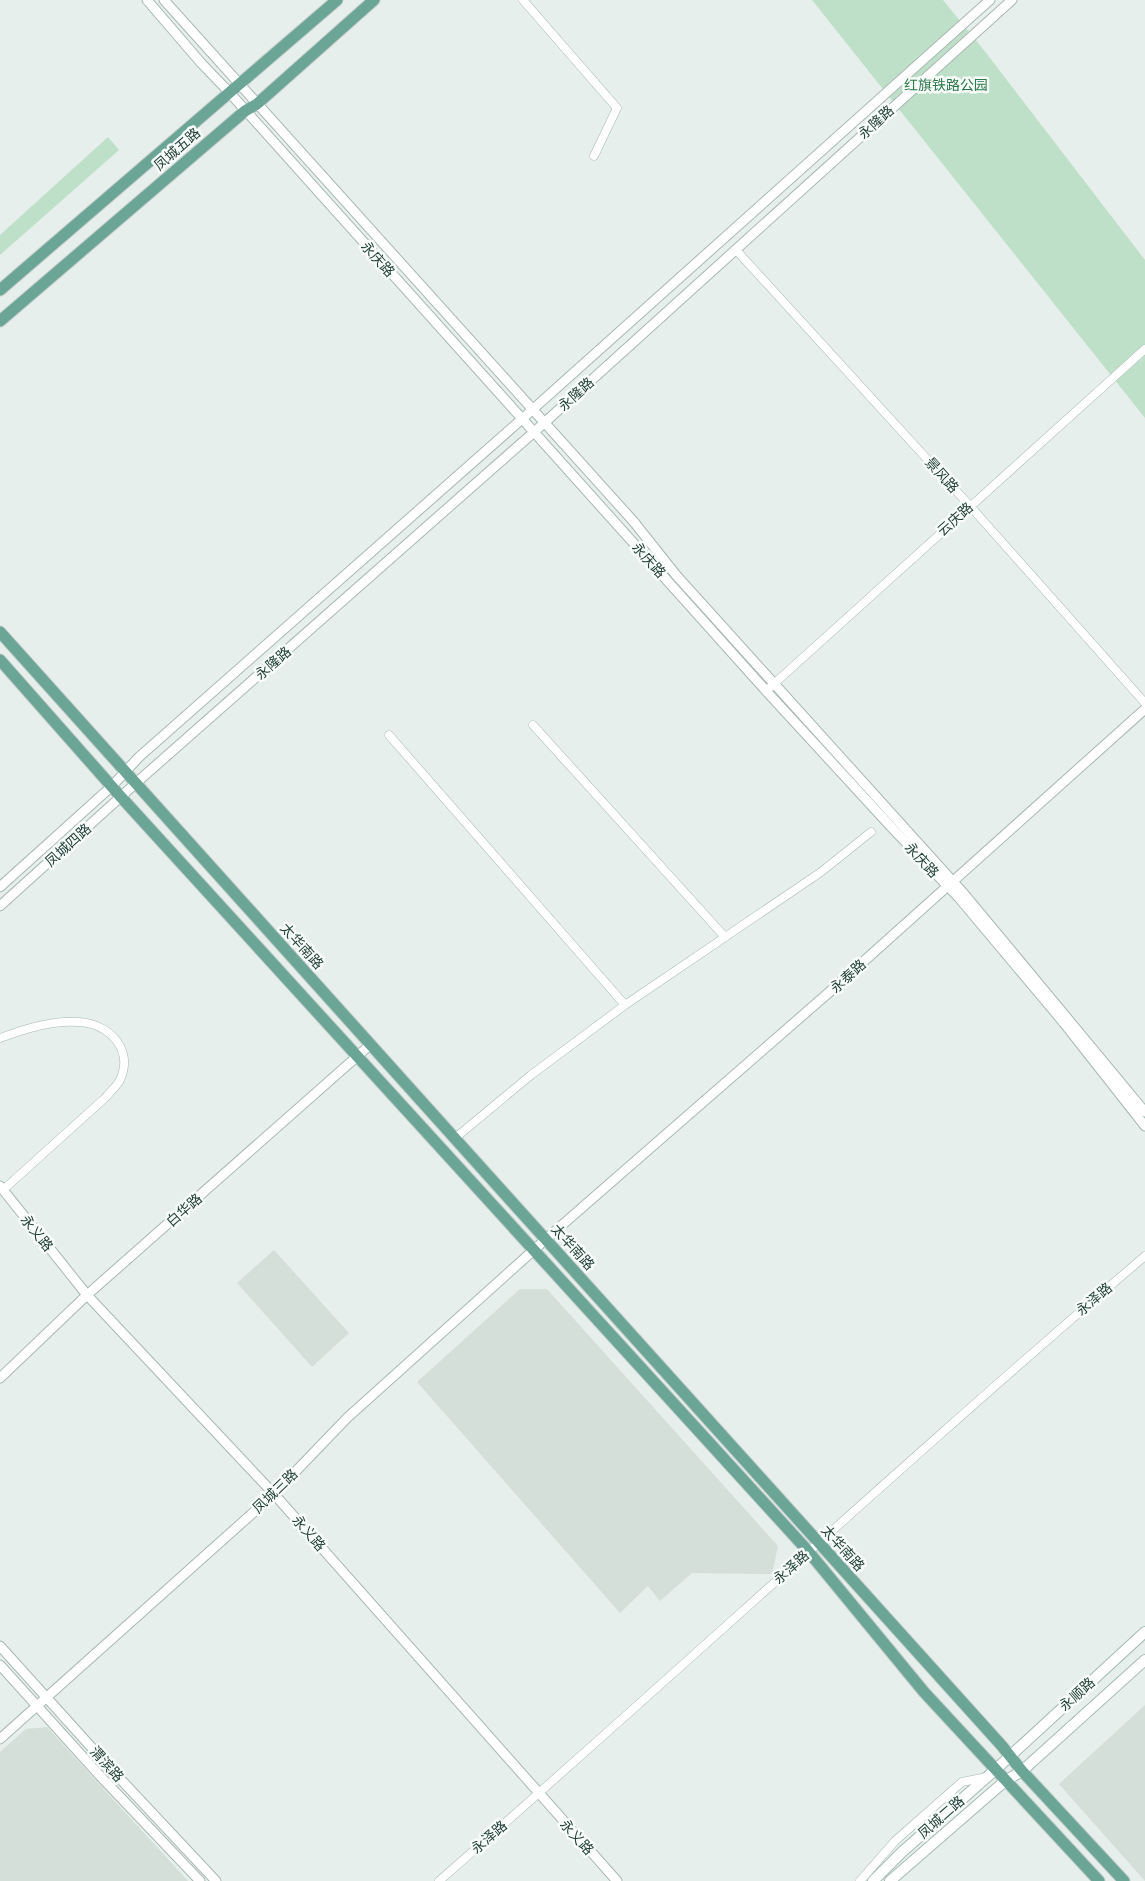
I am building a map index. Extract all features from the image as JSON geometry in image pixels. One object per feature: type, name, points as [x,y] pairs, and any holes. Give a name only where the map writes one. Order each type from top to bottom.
[{"type":"main road","name":"凤城五路","points":[[0,290],[337,0]]},
{"type":"main road","name":"凤城五路","points":[[0,321],[245,111],[256,104],[374,0]]},
{"type":"main road","name":"太华南路","points":[[0,632],[1010,1755],[1022,1771],[1124,1881]]},
{"type":"main road","name":"太华南路","points":[[0,660],[112,786],[808,1552],[991,1773],[1006,1781],[1099,1881]]},
{"type":"main road","name":"永顺路","points":[[1010,1755],[1145,1632]]},
{"type":"main road","name":"永顺路","points":[[1022,1771],[1145,1660]]},
{"type":"main road","name":"凤城二路","points":[[873,1881],[902,1852],[1010,1755]]},
{"type":"main road","name":"凤城二路","points":[[890,1881],[1006,1781],[1022,1771]]},
{"type":"street","name":"永庆路","points":[[147,0],[202,64],[766,690],[950,884],[960,899],[1064,1023],[1145,1126]]},
{"type":"street","name":"永庆路","points":[[164,0],[634,522],[676,575],[774,683],[1070,1019],[1145,1112]]},
{"type":"street","points":[[523,0],[617,108],[594,156]]},
{"type":"street","name":"永隆路","points":[[125,771],[990,0]]},
{"type":"street","name":"永隆路","points":[[136,783],[534,432],[1012,0]]},
{"type":"street","name":"景风路","points":[[736,250],[970,506],[1145,704]]},
{"type":"street","name":"云庆路","points":[[766,690],[1145,348]]},
{"type":"street","name":"永泰路","points":[[546,1239],[950,884],[1145,709]]},
{"type":"street","points":[[534,725],[725,937]]},
{"type":"street","points":[[389,735],[625,1006]]},
{"type":"street","name":"凤城四路","points":[[0,887],[112,786],[125,771]]},
{"type":"street","name":"凤城四路","points":[[0,906],[136,783]]},
{"type":"street","points":[[454,1139],[532,1075],[625,1006],[821,872],[871,832]]},
{"type":"street","points":[[0,1038],[25,1029],[53,1023],[80,1022],[99,1027],[112,1035],[122,1048],[126,1060],[120,1081],[105,1098],[2,1188]]},
{"type":"street","name":"白华路","points":[[0,1378],[87,1295],[370,1045]]},
{"type":"street","name":"永义路","points":[[2,1188],[87,1295],[274,1494],[617,1881]]},
{"type":"street","name":"凤城三路","points":[[0,1740],[274,1494],[347,1418],[546,1239]]},
{"type":"street","name":"永泽路","points":[[439,1881],[817,1542],[1054,1333],[1145,1256]]},
{"type":"street","name":"渭滨路","points":[[0,1646],[216,1881]]},
{"type":"street","name":"渭滨路","points":[[0,1665],[102,1778],[200,1881]]},
{"type":"street","points":[[860,1881],[895,1841],[962,1782],[991,1773]]},
{"type":"shaded area","points":[[274,1250],[349,1333],[312,1367],[237,1283]]},
{"type":"shaded area","points":[[520,1289],[547,1289],[778,1546],[772,1574],[692,1573],[660,1601],[648,1586],[620,1613],[417,1382]]},
{"type":"shaded area","points":[[1145,1705],[1145,1881],[1059,1784]]},
{"type":"shaded area","points":[[47,1727],[188,1881],[0,1881],[0,1752],[26,1729]]},
{"type":"green space","name":"红旗铁路公园","points":[[812,0],[943,0],[983,49],[1145,260],[1145,418]]},
{"type":"green space","points":[[108,137],[119,150],[0,255],[0,235]]}]
